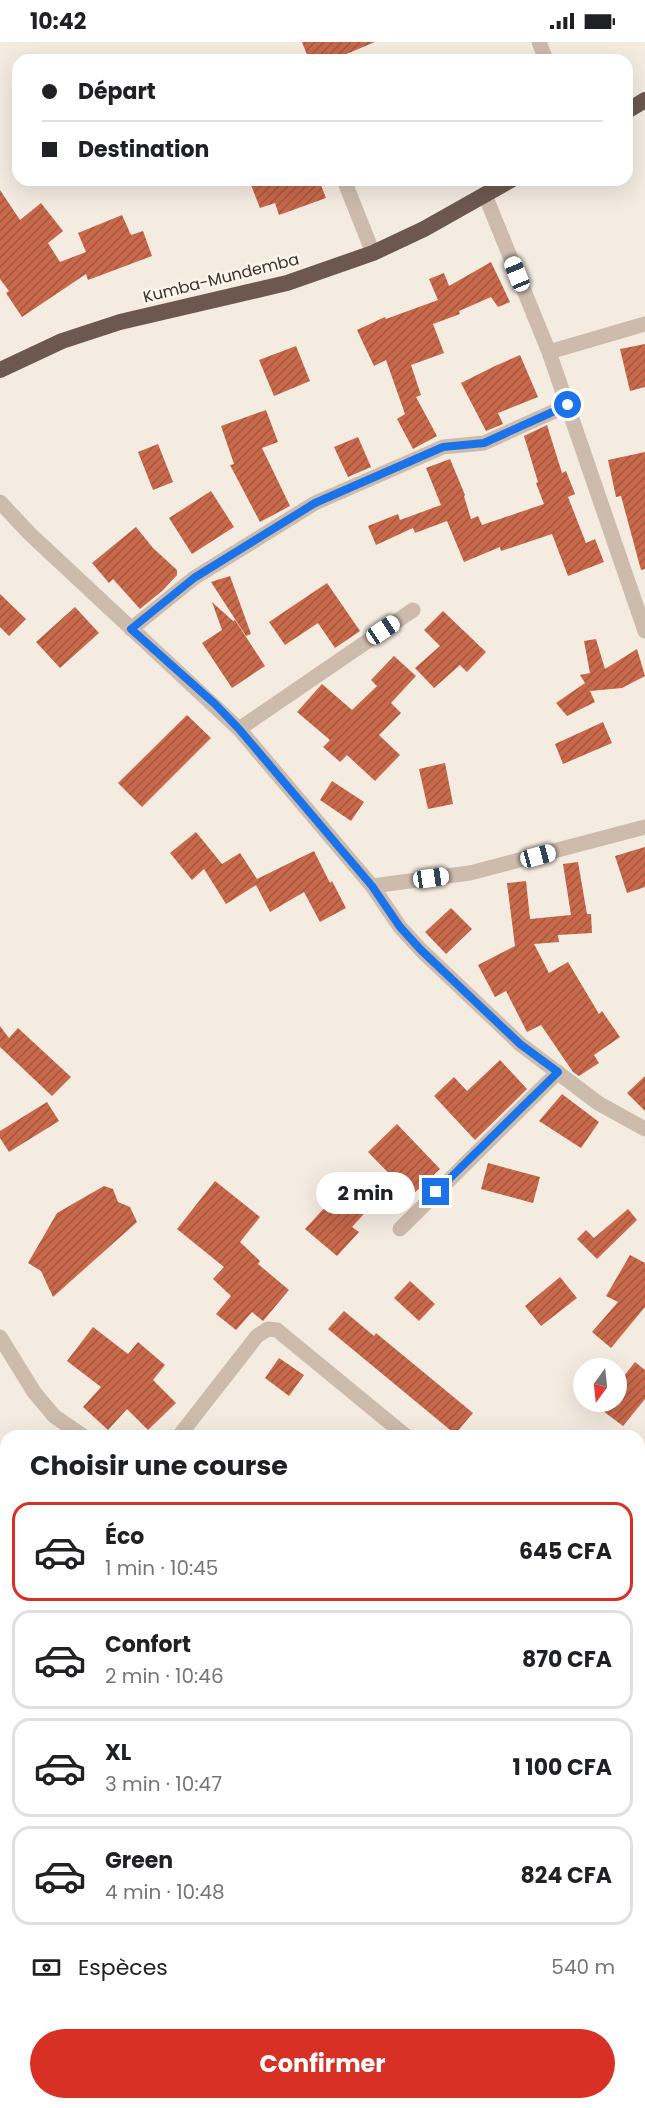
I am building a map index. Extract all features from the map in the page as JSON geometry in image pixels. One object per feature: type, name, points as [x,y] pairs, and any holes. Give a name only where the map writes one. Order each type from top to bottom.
[{"type":"highway","name":"Kumba-Mundemba","points":[[0,370],[62,342],[120,322],[287,284],[373,253],[424,229],[501,186]]},
{"type":"street","points":[[346,186],[373,253]]},
{"type":"street","points":[[485,195],[549,352],[645,631]]},
{"type":"street","points":[[549,352],[645,324]]},
{"type":"street","points":[[131,629],[194,578],[315,503],[443,447],[484,443],[568,405]]},
{"type":"street","points":[[0,502],[30,534],[239,729],[372,886],[400,927],[421,950],[520,1044],[598,1103],[645,1129]]},
{"type":"street","points":[[239,729],[413,610]]},
{"type":"street","points":[[372,886],[470,873],[645,827]]},
{"type":"street","points":[[400,1229],[558,1072]]},
{"type":"street","points":[[184,1430],[257,1336],[268,1329],[277,1330],[399,1430]]},
{"type":"street","points":[[0,1337],[34,1392],[54,1416],[74,1430]]},
{"type":"building","points":[[302,42],[375,42],[346,54],[307,54]]},
{"type":"building","points":[[251,186],[321,186],[326,198],[279,215],[275,203],[260,208]]},
{"type":"building","points":[[0,190],[20,220],[41,203],[63,231],[48,243],[60,262],[86,252],[78,233],[122,215],[131,235],[143,231],[152,256],[88,280],[86,274],[22,317],[6,293],[9,291],[0,279]]},
{"type":"building","points":[[491,262],[510,302],[498,307],[491,297],[459,311],[460,314],[433,324],[444,353],[411,365],[421,395],[416,397],[437,436],[413,449],[397,419],[405,414],[386,360],[374,366],[357,330],[385,317],[386,319],[438,300],[429,279],[444,273],[449,286]]},
{"type":"building","points":[[645,344],[645,387],[630,391],[620,349]]},
{"type":"building","points":[[296,346],[310,381],[274,396],[259,360]]},
{"type":"building","points":[[520,355],[538,397],[498,413],[503,424],[486,431],[461,383]]},
{"type":"building","points":[[266,410],[278,442],[262,448],[290,506],[260,522],[230,465],[234,464],[221,426]]},
{"type":"building","points":[[547,425],[562,473],[566,471],[575,494],[568,497],[586,543],[595,539],[604,562],[568,576],[552,534],[501,551],[500,547],[464,562],[447,521],[415,533],[413,528],[376,545],[368,526],[398,514],[400,520],[441,505],[426,468],[450,459],[465,495],[471,519],[478,516],[482,525],[544,504],[524,436]]},
{"type":"building","points":[[358,437],[371,467],[348,477],[334,447]]},
{"type":"building","points":[[158,444],[173,482],[153,490],[138,452]]},
{"type":"building","points":[[645,452],[645,569],[641,570],[621,496],[616,497],[608,460]]},
{"type":"building","points":[[211,491],[234,527],[192,554],[169,518]]},
{"type":"building","points":[[136,527],[153,548],[177,570],[177,575],[162,591],[140,609],[113,579],[109,583],[92,563]]},
{"type":"building","points":[[230,576],[251,634],[246,636],[211,582]]},
{"type":"building","points":[[327,583],[360,631],[335,648],[318,623],[285,645],[269,622]]},
{"type":"building","points":[[0,594],[26,619],[9,636],[0,627]]},
{"type":"building","points":[[212,602],[233,621],[235,620],[265,666],[232,688],[202,643],[222,630]]},
{"type":"building","points":[[75,607],[99,633],[60,668],[36,642]]},
{"type":"building","points":[[443,611],[486,652],[467,672],[460,665],[434,688],[415,668],[440,646],[424,630]]},
{"type":"building","points":[[596,639],[605,669],[637,649],[645,676],[622,688],[590,691],[595,702],[567,716],[556,703],[585,683],[580,675],[590,673],[584,641]]},
{"type":"building","points":[[394,656],[416,676],[391,703],[401,713],[379,735],[400,755],[375,781],[347,755],[340,762],[323,747],[330,740],[297,712],[322,684],[352,710],[377,686],[371,680]]},
{"type":"building","points":[[187,715],[211,738],[142,807],[118,783]]},
{"type":"building","points":[[603,722],[612,743],[563,764],[555,744]]},
{"type":"building","points":[[445,763],[453,804],[428,809],[419,769]]},
{"type":"building","points":[[332,781],[364,802],[351,821],[320,800]]},
{"type":"building","points":[[196,832],[222,864],[240,853],[257,879],[314,851],[346,908],[320,922],[304,892],[270,912],[256,885],[226,904],[204,869],[192,880],[170,853]]},
{"type":"building","points":[[645,847],[645,887],[627,893],[615,856]]},
{"type":"building","points":[[578,862],[587,914],[591,914],[592,933],[558,935],[559,942],[534,944],[549,973],[568,962],[599,1014],[602,1011],[620,1037],[594,1055],[599,1063],[579,1076],[573,1072],[541,1025],[527,1032],[506,991],[495,997],[478,965],[515,946],[507,883],[526,881],[530,919],[571,915],[563,864]]},
{"type":"building","points":[[451,908],[472,929],[446,954],[425,932]]},
{"type":"building","points":[[0,1026],[9,1038],[18,1028],[71,1077],[52,1096],[0,1047]]},
{"type":"building","points":[[500,1060],[527,1089],[475,1140],[434,1096],[454,1077],[467,1091]]},
{"type":"building","points":[[645,1076],[645,1111],[627,1093]]},
{"type":"building","points":[[562,1094],[599,1122],[581,1148],[539,1121]]},
{"type":"building","points":[[47,1102],[59,1121],[9,1152],[0,1138],[0,1131]]},
{"type":"building","points":[[397,1124],[440,1169],[411,1196],[368,1152]]},
{"type":"building","points":[[488,1163],[540,1177],[533,1203],[481,1189]]},
{"type":"building","points":[[215,1181],[260,1217],[240,1242],[260,1261],[258,1264],[289,1290],[263,1321],[252,1312],[236,1330],[216,1314],[231,1296],[213,1279],[224,1267],[177,1229]]},
{"type":"building","points":[[104,1186],[113,1189],[118,1202],[130,1207],[137,1222],[53,1297],[41,1271],[28,1263],[57,1213]]},
{"type":"building","points":[[351,1187],[372,1205],[352,1227],[359,1232],[337,1256],[305,1229],[327,1205],[331,1209]]},
{"type":"building","points":[[628,1209],[637,1220],[597,1259],[577,1239],[586,1230],[594,1238]]},
{"type":"building","points":[[630,1255],[645,1263],[645,1307],[611,1348],[592,1332],[618,1302],[606,1296]]},
{"type":"building","points":[[560,1277],[577,1298],[541,1326],[525,1306]]},
{"type":"building","points":[[410,1281],[435,1304],[419,1321],[394,1298]]},
{"type":"building","points":[[344,1311],[374,1336],[376,1333],[473,1413],[458,1430],[450,1430],[328,1329]]},
{"type":"building","points":[[93,1327],[128,1354],[138,1342],[165,1365],[153,1380],[176,1403],[148,1430],[127,1409],[108,1430],[83,1407],[101,1387],[67,1361]]},
{"type":"building","points":[[279,1358],[304,1375],[289,1396],[265,1378]]},
{"type":"building","points":[[635,1362],[645,1370],[645,1399],[623,1426],[604,1412],[627,1412],[627,1372]]},
{"type":"route","points":[[436,1192],[558,1072],[520,1044],[421,950],[400,927],[372,886],[239,729],[215,704],[131,629],[194,578],[315,503],[443,447],[484,443],[568,405]]}]
